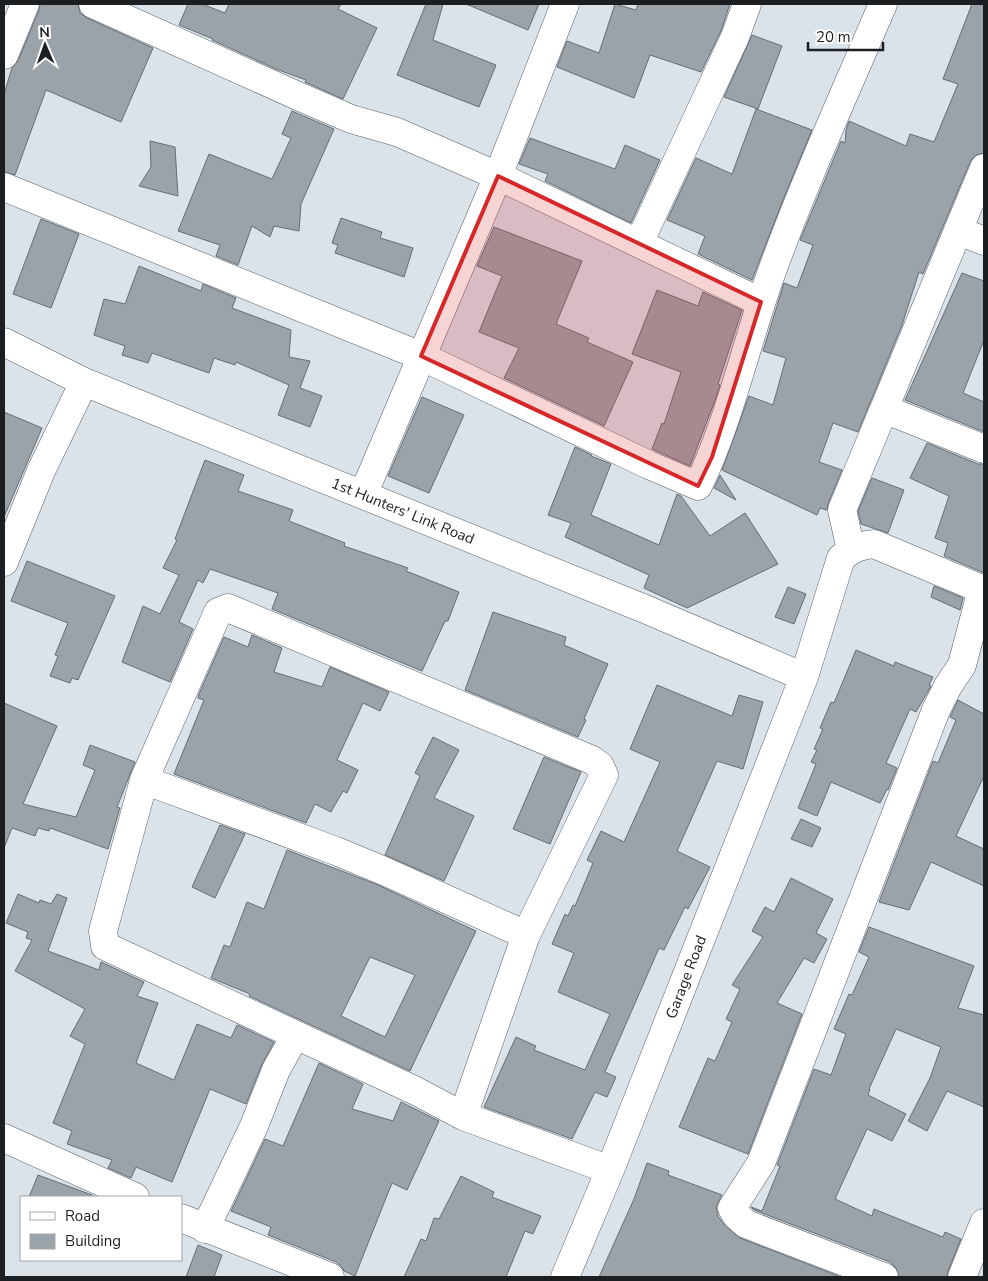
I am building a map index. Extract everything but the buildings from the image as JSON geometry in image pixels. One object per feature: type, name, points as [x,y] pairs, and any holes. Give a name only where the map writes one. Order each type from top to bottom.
[{"type":"street","points":[[4,55],[25,4]]},
{"type":"street","points":[[93,4],[306,100],[351,119],[397,132],[498,176],[761,302]]},
{"type":"street","points":[[362,495],[498,176],[565,4]]},
{"type":"street","points":[[639,243],[735,37],[748,4]]},
{"type":"street","points":[[4,187],[422,356],[649,465],[698,486],[712,457],[761,302],[784,239],[883,4]]},
{"type":"street","points":[[884,1277],[746,1224],[736,1215],[732,1208],[761,1163],[937,706],[962,665],[983,589],[874,544],[861,545],[851,550],[842,510],[984,168]]},
{"type":"street","points":[[959,231],[984,241]]},
{"type":"street","name":"1st Hunters' Link Road","points":[[4,342],[84,382],[646,609],[804,676]]},
{"type":"street","points":[[4,562],[41,471],[84,382]]},
{"type":"street","points":[[884,409],[984,449]]},
{"type":"street","name":"Garage Road","points":[[565,1277],[610,1170],[804,676],[841,558],[851,550]]},
{"type":"street","points":[[463,1116],[526,935],[604,775],[600,766],[592,760],[228,608],[218,612],[144,780],[103,931],[105,946],[416,1091],[463,1116],[610,1170]]},
{"type":"street","points":[[144,780],[344,854],[526,935]]},
{"type":"street","points":[[295,1036],[276,1070],[254,1126],[193,1223],[330,1277]]},
{"type":"street","points":[[4,1138],[133,1196]]},
{"type":"street","points":[[962,1277],[984,1226]]},
{"type":"highlighted area","points":[[498,176],[761,302],[712,457],[698,486],[421,356]]}]
